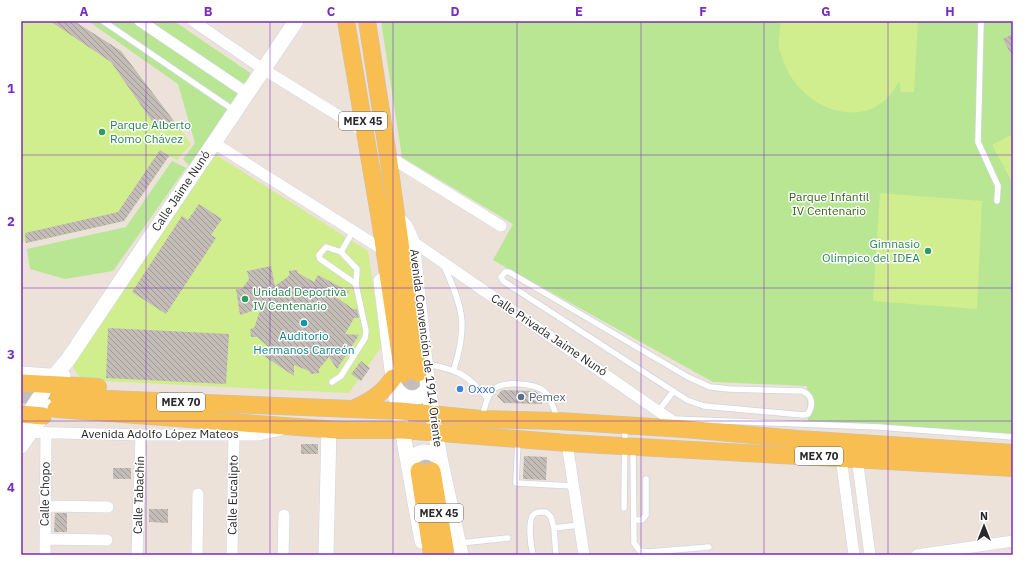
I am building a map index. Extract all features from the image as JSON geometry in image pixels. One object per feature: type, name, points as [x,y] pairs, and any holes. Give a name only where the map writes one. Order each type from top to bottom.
[{"type":"main road","name":"Calle Jaime Nunó","points":[[21,446],[44,401],[214,142],[296,21]]},
{"type":"main road","name":"Avenida Convención de 1914 Oriente","points":[[346,21],[365,132],[388,218],[376,246],[407,375],[428,388],[436,433],[425,466],[424,555]]},
{"type":"main road","name":"Avenida Convención de 1914 Oriente","points":[[366,21],[388,156],[388,218],[407,375]]},
{"type":"main road","name":"Avenida Convención de 1914 Oriente","points":[[388,218],[404,226],[412,241],[407,375],[400,412],[403,430],[425,466],[460,549]]},
{"type":"main road","points":[[407,375],[399,393],[412,398],[419,397],[428,388]]},
{"type":"main road","points":[[354,409],[375,398],[407,375]]},
{"type":"main road","points":[[21,383],[44,401]]},
{"type":"main road","name":"MEX 70","points":[[44,401],[280,398],[294,401],[304,406],[482,419],[559,421],[684,429],[829,433],[1013,453]]},
{"type":"main road","name":"MEX 70","points":[[44,401],[298,427],[403,430],[568,443],[1013,468]]},
{"type":"main road","points":[[326,555],[334,429]]},
{"type":"main road","points":[[334,429],[335,555]]},
{"type":"main road","name":"Avenida Convención de 1914 Oriente","points":[[425,466],[432,555]]},
{"type":"main road","name":"Avenida Convención de 1914 Oriente","points":[[425,466],[446,555]]},
{"type":"street","points":[[140,21],[247,93]]},
{"type":"street","points":[[192,21],[263,69],[365,132]]},
{"type":"street","points":[[214,142],[376,246]]},
{"type":"street","points":[[388,156],[501,226]]},
{"type":"street","name":"Calle Privada Jaime Nunó","points":[[412,241],[659,410],[684,429]]},
{"type":"street","name":"Avenida Adolfo López Mateos","points":[[21,372],[44,401],[46,434],[259,435],[298,427]]},
{"type":"street","name":"Calle Chopo","points":[[45,555],[46,434]]},
{"type":"street","name":"Calle Tabachín","points":[[137,555],[140,435]]},
{"type":"street","name":"Calle Eucalipto","points":[[232,555],[234,435]]},
{"type":"street","points":[[568,443],[584,555]]},
{"type":"street","points":[[849,458],[854,555]]},
{"type":"street","points":[[849,458],[870,555]]},
{"type":"street","points":[[197,555],[198,494]]},
{"type":"street","points":[[45,506],[108,507]]},
{"type":"street","points":[[283,555],[284,515]]},
{"type":"street","points":[[45,539],[107,540]]},
{"type":"street","points":[[917,555],[1013,541]]},
{"type":"lane","points":[[103,21],[235,111]]},
{"type":"lane","points":[[981,21],[978,142],[998,186],[997,201]]},
{"type":"lane","points":[[341,252],[352,230]]},
{"type":"lane","points":[[332,382],[342,376],[365,338],[366,326],[356,284],[356,268],[341,252],[326,247],[319,255],[320,259],[356,284]]},
{"type":"lane","points":[[442,262],[456,291],[463,317],[461,348],[454,370]]},
{"type":"lane","points":[[505,272],[509,272],[688,377],[710,387],[802,391],[808,393],[811,397],[810,410],[808,414],[803,416],[704,406],[687,400],[674,392],[503,281],[501,277],[505,272]]},
{"type":"lane","points":[[407,375],[454,370],[474,382],[487,398]]},
{"type":"lane","points":[[482,419],[487,398],[493,389],[501,384],[534,385],[545,392],[559,421]]},
{"type":"lane","points":[[659,410],[674,392]]},
{"type":"lane","points":[[671,419],[829,433],[1013,437]]},
{"type":"lane","points":[[626,426],[629,446],[634,543],[640,551],[649,552],[709,547]]},
{"type":"lane","points":[[518,439],[516,483],[573,486]]},
{"type":"lane","points":[[624,508],[629,446]]},
{"type":"lane","points":[[634,520],[642,520],[646,515],[646,479]]},
{"type":"lane","points":[[532,555],[530,522],[532,515],[537,512],[546,512],[551,517],[554,528],[556,555]]},
{"type":"lane","points":[[554,528],[579,525]]},
{"type":"lane","points":[[460,549],[508,538]]},
{"type":"green space","name":"Parque Alberto Romo Chávez","points":[[21,21],[74,21],[121,51],[191,144],[177,160],[169,156],[124,221],[27,243],[21,240]]},
{"type":"green space","points":[[88,21],[174,21],[250,73],[249,80],[190,166],[183,159],[195,143],[178,84]]},
{"type":"green space","name":"Parque Infantil IV Centenario","points":[[381,21],[1013,21],[1013,434],[808,422],[807,386],[713,382],[493,260],[513,224],[402,157]]},
{"type":"green space","points":[[781,21],[918,21],[914,92],[901,92],[899,81],[887,98],[872,108],[856,112],[838,111],[822,105],[806,94],[793,80],[784,63],[779,50]]},
{"type":"green space","points":[[1013,134],[1013,184],[992,145]]},
{"type":"green space","name":"Unidad Deportiva IV Centenario","points":[[213,153],[368,251],[382,346],[349,393],[81,380],[71,364]]},
{"type":"green space","points":[[172,161],[186,168],[113,271],[65,279],[30,269],[27,249],[126,227]]},
{"type":"green space","name":"Gimnasio Olímpico del IDEA","points":[[880,193],[982,201],[977,309],[873,301]]},
{"type":"building","points":[[50,21],[74,21],[121,51],[174,121],[158,130],[111,62]]},
{"type":"building","points":[[1013,34],[1013,58],[1003,39]]},
{"type":"building","points":[[160,150],[169,156],[124,221],[26,243],[25,233],[118,212]]},
{"type":"building","points":[[199,204],[222,219],[211,235],[216,238],[166,314],[132,292],[182,216],[188,220]]},
{"type":"building","name":"Auditorio Hermanos Carreón","points":[[271,266],[275,286],[289,276],[289,271],[297,270],[298,273],[314,282],[318,275],[350,292],[336,297],[353,309],[357,309],[359,318],[354,318],[345,334],[359,335],[337,369],[329,357],[319,369],[319,373],[311,374],[309,371],[294,365],[294,376],[261,354],[270,348],[257,337],[251,337],[250,329],[254,328],[261,308],[240,315],[236,289],[242,289],[249,279],[247,271]]},
{"type":"building","points":[[108,328],[229,334],[226,384],[106,378]]},
{"type":"building","points":[[361,361],[370,368],[361,381],[351,374]]},
{"type":"building","name":"Pemex","points":[[502,390],[535,391],[545,399],[541,404],[504,403],[497,396]]},
{"type":"building","points":[[301,444],[318,444],[318,454],[301,454]]},
{"type":"building","points":[[524,456],[547,457],[546,480],[523,479]]},
{"type":"building","points":[[113,468],[131,468],[131,479],[113,479]]},
{"type":"building","points":[[149,509],[168,509],[168,523],[149,522]]},
{"type":"building","points":[[55,513],[67,513],[67,532],[54,532]]},
{"type":"tunnel","points":[[418,373],[432,471]]},
{"type":"tunnel","points":[[403,374],[419,470]]},
{"type":"tunnel","points":[[21,395],[54,397]]},
{"type":"place","name":"Parque Alberto Romo Chávez","points":[[102,132]]},
{"type":"place","name":"Gimnasio Olímpico del IDEA","points":[[928,251]]},
{"type":"place","name":"Unidad Deportiva IV Centenario","points":[[245,299]]},
{"type":"place","name":"Auditorio Hermanos Carreón","points":[[304,323]]},
{"type":"place","name":"Oxxo","points":[[460,389]]},
{"type":"place","name":"Pemex","points":[[521,397]]}]
